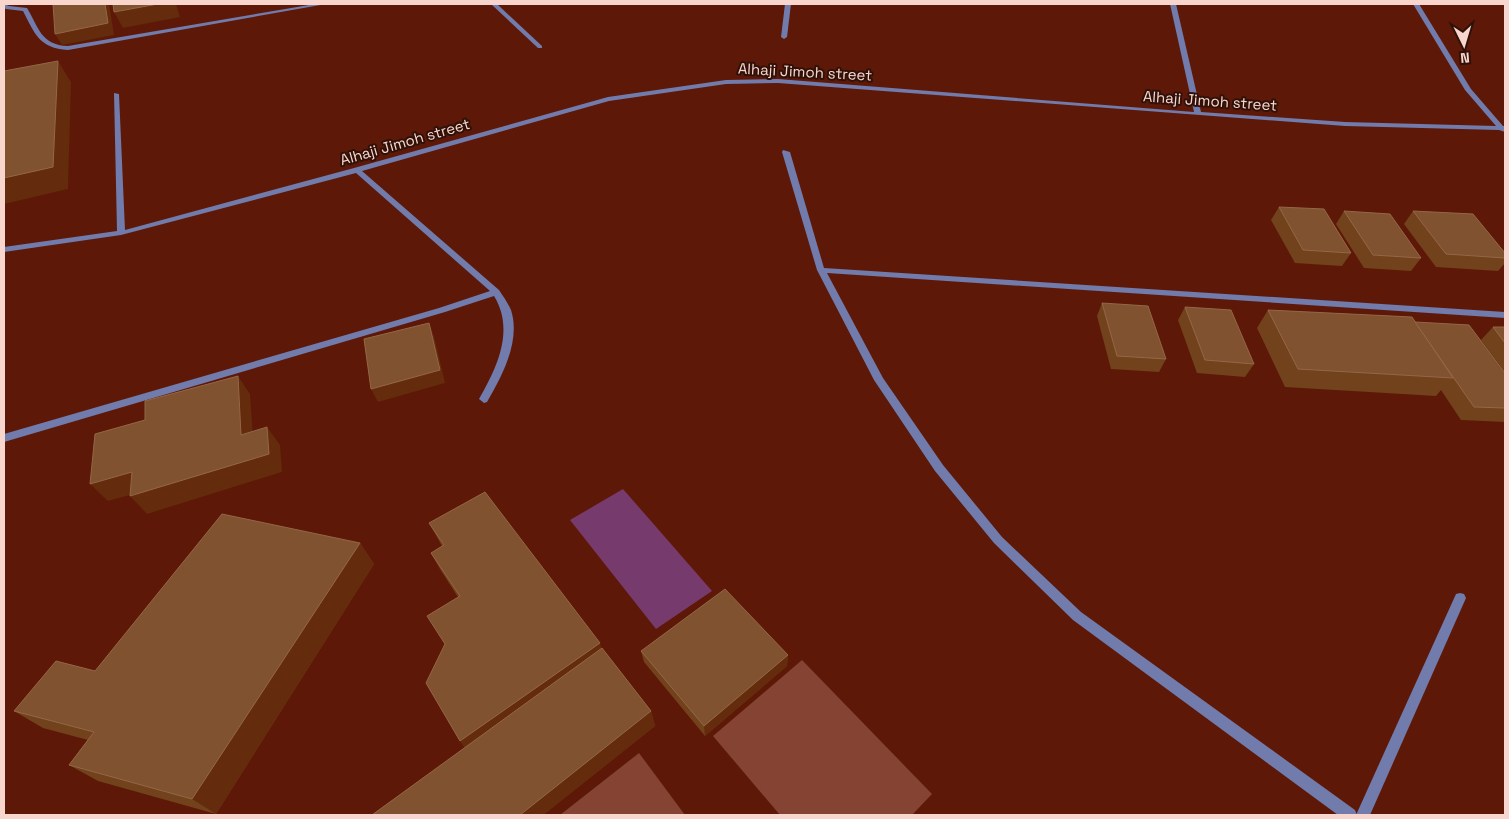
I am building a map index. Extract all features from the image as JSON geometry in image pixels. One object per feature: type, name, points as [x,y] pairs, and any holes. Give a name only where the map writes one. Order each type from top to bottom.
[{"type":"street","points":[[4,6],[25,9],[40,36],[49,46],[55,48],[77,47],[323,4]]},
{"type":"street","points":[[494,4],[540,47]]},
{"type":"street","points":[[784,37],[788,4]]},
{"type":"street","points":[[1173,4],[1198,114]]},
{"type":"street","points":[[1416,4],[1468,90],[1503,129]]},
{"type":"street","name":"Alhaji Jimoh street","points":[[4,250],[121,233],[357,170],[608,99],[726,82],[778,81],[1344,124],[1503,129]]},
{"type":"street","points":[[116,94],[121,233]]},
{"type":"street","points":[[786,152],[800,206],[821,270],[879,380],[939,468],[998,540],[1077,616],[1350,815]]},
{"type":"street","points":[[357,170],[496,292],[507,311],[507,344],[500,373],[484,399]]},
{"type":"street","points":[[821,270],[1505,315]]},
{"type":"street","points":[[4,438],[442,310],[496,292]]},
{"type":"street","points":[[1363,815],[1460,598]]},
{"type":"shaded area","points":[[623,489],[712,591],[656,629],[570,520]]},
{"type":"shaded area","points":[[802,660],[932,794],[912,815],[780,815],[713,736]]},
{"type":"shaded area","points":[[639,753],[685,815],[560,815]]},
{"type":"building","points":[[53,4],[105,4],[108,23],[55,34]]},
{"type":"building","points":[[113,4],[158,4],[114,12]]},
{"type":"building","points":[[58,61],[53,167],[4,178],[4,71]]},
{"type":"building","points":[[1279,207],[1324,209],[1351,253],[1303,250]]},
{"type":"building","points":[[1344,211],[1390,214],[1421,258],[1373,255]]},
{"type":"building","points":[[1413,211],[1473,214],[1505,253],[1505,258],[1446,254]]},
{"type":"building","points":[[1102,303],[1148,306],[1166,359],[1117,356]]},
{"type":"building","points":[[1185,307],[1231,310],[1254,364],[1205,360]]},
{"type":"building","points":[[1268,310],[1412,317],[1453,378],[1298,369]]},
{"type":"building","points":[[1415,322],[1469,325],[1505,373],[1505,408],[1474,407]]},
{"type":"building","points":[[429,323],[440,370],[371,389],[364,339]]},
{"type":"building","points":[[1493,327],[1505,327],[1505,343]]},
{"type":"building","points":[[238,376],[241,435],[267,427],[269,454],[130,496],[132,472],[90,484],[95,434],[145,420],[145,401]]},
{"type":"building","points":[[485,492],[600,643],[460,741],[426,683],[445,644],[427,616],[460,596],[431,553],[444,545],[429,523]]},
{"type":"building","points":[[222,514],[360,543],[192,799],[69,765],[94,732],[14,711],[56,661],[95,671]]},
{"type":"building","points":[[725,589],[788,655],[704,726],[641,651]]},
{"type":"building","points":[[602,648],[651,711],[520,815],[372,815]]}]
